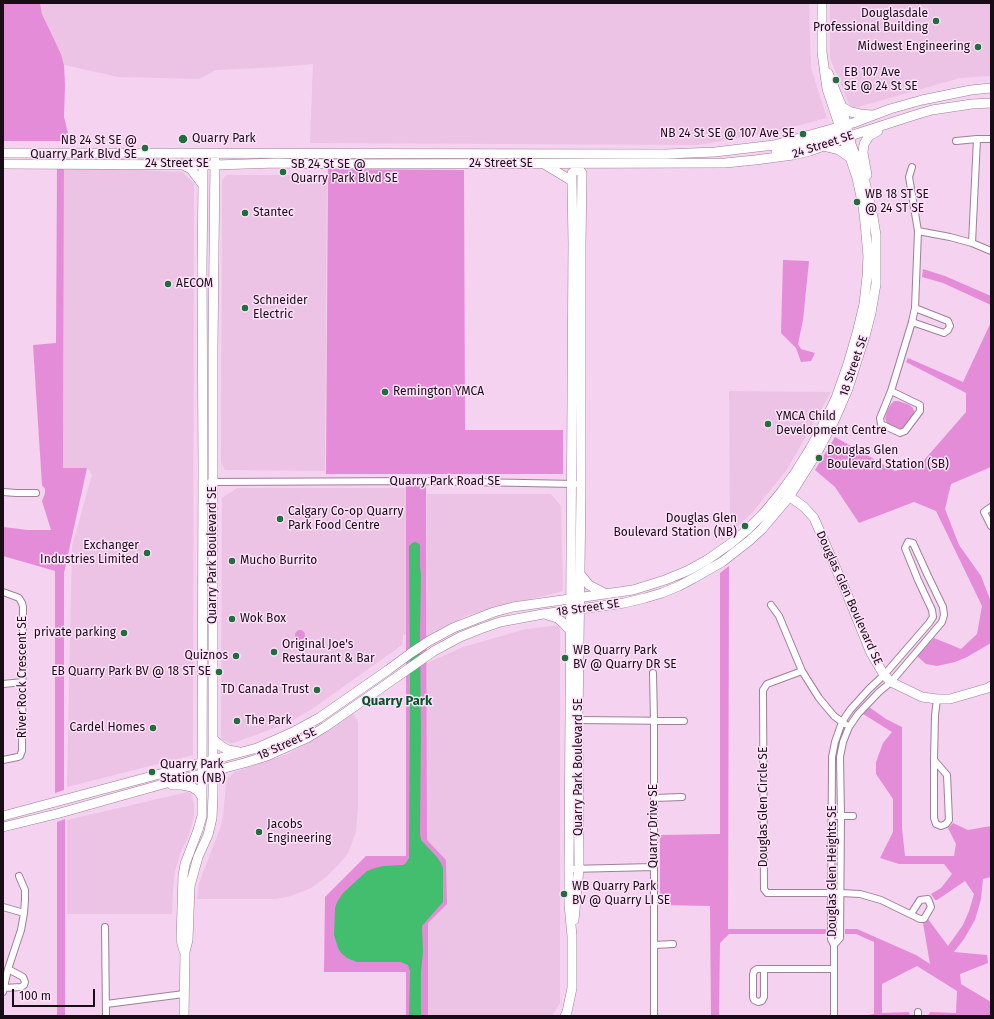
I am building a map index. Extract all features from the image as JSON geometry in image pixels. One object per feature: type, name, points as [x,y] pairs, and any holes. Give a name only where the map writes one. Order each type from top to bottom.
[{"type":"main road","points":[[822,3],[822,52],[827,89],[844,132]]},
{"type":"main road","points":[[824,67],[842,107],[844,132]]},
{"type":"main road","name":"24 Street SE","points":[[3,164],[277,163],[542,164],[578,166],[725,163],[793,155],[823,146],[874,115],[890,109],[922,100],[971,90],[991,88]]},
{"type":"main road","name":"24 Street SE","points":[[3,154],[666,154],[715,152],[774,145],[792,140],[844,132],[896,121],[932,110],[972,104],[991,103]]},
{"type":"main road","points":[[842,107],[851,112],[874,115]]},
{"type":"main road","points":[[866,182],[867,175],[863,153],[864,144],[869,136],[896,121]]},
{"type":"main road","points":[[755,160],[766,155],[801,146],[844,132]]},
{"type":"main road","name":"18 Street SE","points":[[3,816],[257,748],[296,731],[319,718],[411,653],[453,628],[494,612],[522,606],[633,590],[665,580],[687,571],[707,560],[748,530],[763,514],[786,494],[836,398],[858,333],[864,304],[868,256],[863,206],[849,157],[844,132]]},
{"type":"main road","name":"18 Street SE","points":[[3,827],[60,813],[267,756],[307,738],[325,727],[411,666],[460,637],[500,622],[543,614],[617,604],[662,593],[680,586],[722,562],[749,541],[762,529],[818,451],[834,421],[850,383],[866,336],[876,284],[876,235],[866,182],[844,132]]},
{"type":"main road","points":[[823,146],[840,150],[849,157]]},
{"type":"main road","name":"Quarry Park Boulevard SE","points":[[185,952],[181,940],[182,876],[202,816],[203,774],[203,154]]},
{"type":"main road","name":"Quarry Park Boulevard SE","points":[[184,1016],[185,952],[188,940],[190,886],[198,857],[208,835],[212,818],[213,795],[213,344],[216,154]]},
{"type":"main road","points":[[181,164],[191,169],[204,185]]},
{"type":"main road","points":[[542,164],[572,180]]},
{"type":"main road","points":[[575,598],[577,354],[582,173],[578,166],[572,173],[577,354]]},
{"type":"main road","points":[[575,598],[580,574],[576,484]]},
{"type":"main road","name":"Douglas Glen Boulevard SE","points":[[786,494],[804,507],[814,518],[871,653],[884,675],[891,682],[922,697],[937,699],[950,699],[991,686]]},
{"type":"main road","points":[[580,574],[589,585],[606,594]]},
{"type":"main road","name":"Quarry Park Boulevard SE","points":[[565,1016],[572,988],[572,936],[569,904],[569,869],[574,720],[580,609],[575,598]]},
{"type":"main road","name":"Quarry Park Boulevard SE","points":[[572,936],[579,869],[570,630],[570,611],[575,598]]},
{"type":"main road","points":[[543,614],[557,618],[570,630]]},
{"type":"main road","points":[[213,739],[228,750],[242,752]]},
{"type":"main road","points":[[163,784],[192,787],[198,791],[202,797]]},
{"type":"street","points":[[972,243],[977,139]]},
{"type":"street","points":[[956,141],[991,139]]},
{"type":"street","points":[[891,391],[920,405],[920,412],[905,431],[900,433],[880,424],[880,418],[891,391],[915,308],[918,231],[909,177],[912,167]]},
{"type":"street","points":[[918,231],[972,243],[991,251]]},
{"type":"street","points":[[912,322],[944,333],[950,326],[948,320],[915,308]]},
{"type":"street","name":"Quarry Park Road SE","points":[[203,482],[422,481],[576,484]]},
{"type":"street","points":[[3,492],[36,493]]},
{"type":"street","points":[[990,523],[984,512],[991,507]]},
{"type":"street","points":[[908,542],[913,543],[928,576],[943,607],[944,615],[942,622],[933,617],[932,610],[905,548],[908,542]]},
{"type":"street","points":[[918,580],[928,576]]},
{"type":"street","name":"River Rock Crescent SE","points":[[3,592],[17,597],[22,603],[22,751],[18,757],[3,760]]},
{"type":"street","points":[[771,604],[779,616],[802,671],[819,698],[834,716],[849,727]]},
{"type":"street","name":"Douglas Glen Heights SE","points":[[933,617],[884,675],[850,710],[842,722],[835,742],[832,757],[831,939],[834,945],[840,938],[840,757],[843,742],[849,727],[858,714],[891,682],[942,622]]},
{"type":"street","name":"Douglas Glen Circle SE","points":[[802,671],[767,684],[763,690],[764,889],[767,893],[860,894],[880,900],[911,914]]},
{"type":"street","name":"Quarry Drive SE","points":[[654,673],[654,1016]]},
{"type":"street","points":[[3,684],[22,682]]},
{"type":"street","points":[[934,760],[947,776],[949,820],[946,824],[941,826],[936,824],[934,818],[934,760],[935,715],[937,699]]},
{"type":"street","points":[[574,720],[684,721]]},
{"type":"street","points":[[654,798],[682,797]]},
{"type":"street","points":[[832,816],[853,816]]},
{"type":"street","points":[[569,869],[654,867]]},
{"type":"street","points":[[8,969],[24,977],[24,986],[3,990],[4,981],[8,969],[18,942],[24,913],[25,890],[19,876]]},
{"type":"street","points":[[3,907],[24,913]]},
{"type":"street","points":[[105,927],[106,1016]]},
{"type":"street","points":[[654,945],[673,944]]},
{"type":"street","points":[[834,945],[834,1016]]},
{"type":"street","points":[[764,969],[764,997],[762,1001],[758,1002],[754,1000],[753,997],[753,975],[754,971],[757,969],[764,969],[834,969]]},
{"type":"street","points":[[106,1004],[184,994]]},
{"type":"shaded area","points":[[3,3],[40,3],[42,14],[61,54],[64,65],[64,117],[70,141],[3,141]]},
{"type":"shaded area","points":[[40,3],[809,3],[811,68],[827,118],[773,132],[698,145],[310,143],[313,64],[216,70],[199,79],[119,77],[64,65],[61,54],[42,14]]},
{"type":"shaded area","points":[[830,3],[991,3],[991,76],[960,78],[851,109],[830,58]]},
{"type":"shaded area","points":[[57,167],[64,167],[63,468],[87,468],[64,573],[64,790],[55,793],[55,571],[3,556],[3,527],[28,530],[51,530],[42,501],[45,489],[42,485],[33,345],[56,343]]},
{"type":"shaded area","points":[[64,167],[182,172],[194,183],[193,755],[67,787],[72,546],[92,475],[87,468],[63,468]]},
{"type":"shaded area","points":[[328,169],[464,170],[465,430],[563,430],[563,474],[326,474]]},
{"type":"shaded area","points":[[226,175],[327,175],[325,471],[225,470],[221,462],[222,180]]},
{"type":"shaded area","points":[[783,260],[809,261],[803,320],[798,344],[801,349],[815,353],[811,361],[801,362],[796,348],[781,333]]},
{"type":"shaded area","points":[[923,269],[945,276],[991,296],[991,305],[943,283],[922,277]]},
{"type":"shaded area","points":[[991,322],[991,467],[951,484],[945,509],[959,545],[981,576],[991,602],[991,643],[967,657],[955,662],[937,666],[926,664],[917,656],[934,638],[961,649],[977,634],[982,606],[936,511],[914,502],[859,523],[835,487],[815,470],[835,437],[895,471],[919,466],[966,412],[966,393],[906,362],[908,358],[963,382]]},
{"type":"shaded area","points":[[729,391],[831,392],[788,468],[752,513],[721,541],[722,529],[730,528]]},
{"type":"shaded area","points":[[894,401],[910,405],[914,411],[911,419],[901,429],[888,425],[885,418],[888,409]]},
{"type":"shaded area","points":[[426,485],[427,840],[446,860],[447,904],[428,923],[428,1016],[406,1016],[406,972],[324,972],[325,897],[366,856],[406,856],[406,486]]},
{"type":"shaded area","points":[[237,488],[406,488],[406,634],[403,635],[402,645],[312,709],[286,724],[230,743],[222,740],[221,736],[222,498]]},
{"type":"shaded area","points":[[427,494],[551,494],[561,506],[563,591],[468,615],[427,638]]},
{"type":"shaded area","points":[[415,542],[420,545],[421,574],[420,834],[421,840],[437,857],[443,868],[443,902],[422,926],[423,952],[421,972],[421,1016],[409,1016],[410,971],[408,965],[401,962],[357,962],[347,958],[338,948],[334,935],[335,908],[343,893],[367,871],[383,866],[403,865],[409,858],[409,546]]},
{"type":"shaded area","points":[[729,566],[728,929],[826,929],[826,934],[729,934],[720,943],[719,1016],[711,1016],[710,906],[660,905],[660,835],[720,834],[720,573]]},
{"type":"shaded area","points":[[560,625],[560,1003],[552,1016],[428,1016],[428,923],[446,904],[427,841],[427,663],[463,647],[526,629]]},
{"type":"shaded area","points":[[298,630],[302,630],[304,631],[304,639],[298,640],[295,637],[295,633]]},
{"type":"shaded area","points":[[869,707],[886,719],[902,727],[902,828],[905,856],[954,856],[956,844],[948,828],[953,823],[968,830],[991,826],[991,877],[983,879],[981,899],[975,920],[964,939],[954,952],[987,955],[988,963],[960,974],[961,984],[991,1002],[991,1016],[928,1016],[930,1012],[956,1013],[957,991],[917,966],[882,984],[882,1013],[909,1012],[910,1016],[863,1016],[874,1014],[874,942],[856,934],[845,934],[845,929],[857,929],[916,955],[930,964],[923,923],[928,919],[948,946],[963,925],[974,894],[965,881],[935,900],[931,894],[941,888],[952,874],[944,864],[899,864],[880,858],[893,832],[893,799],[876,774],[876,762],[883,743],[892,732],[863,714]]},
{"type":"shaded area","points":[[353,713],[358,722],[358,806],[356,832],[348,853],[340,863],[326,877],[311,888],[291,896],[276,899],[197,899],[199,883],[221,826],[226,782],[228,778],[235,772],[287,754],[308,743]]},
{"type":"shaded area","points":[[188,792],[191,793],[194,805],[194,815],[189,835],[180,854],[175,871],[172,914],[67,914],[67,820]]},
{"type":"shaded area","points":[[65,819],[65,1016],[57,1016],[57,822]]},
{"type":"place","name":"Douglasdale Professional Building","points":[[936,21]]},
{"type":"place","name":"Midwest Engineering","points":[[978,47]]},
{"type":"place","name":"EB 107 Ave SE @ 24 St SE","points":[[836,80]]},
{"type":"place","name":"NB 24 St SE @ 107 Ave SE","points":[[803,134]]},
{"type":"place","name":"Quarry Park","points":[[183,139]]},
{"type":"place","name":"NB 24 St SE @ Quarry Park Blvd SE","points":[[145,148]]},
{"type":"place","name":"SB 24 St SE @ Quarry Park Blvd SE","points":[[283,172]]},
{"type":"place","name":"WB 18 ST SE @ 24 ST SE","points":[[857,202]]},
{"type":"place","name":"Stantec","points":[[245,213]]},
{"type":"place","name":"AECOM","points":[[168,284]]},
{"type":"place","name":"Schneider Electric","points":[[245,308]]},
{"type":"place","name":"Remington YMCA","points":[[385,392]]},
{"type":"place","name":"YMCA Child Development Centre","points":[[768,424]]},
{"type":"place","name":"Douglas Glen Boulevard Station (SB)","points":[[819,458]]},
{"type":"place","name":"Calgary Co-op Quarry Park Food Centre","points":[[280,519]]},
{"type":"place","name":"Douglas Glen Boulevard Station (NB)","points":[[745,526]]},
{"type":"place","name":"Exchanger Industries Limited","points":[[147,553]]},
{"type":"place","name":"Mucho Burrito","points":[[232,561]]},
{"type":"place","name":"Wok Box","points":[[232,619]]},
{"type":"place","name":"private parking","points":[[124,633]]},
{"type":"place","name":"Original Joe's Restaurant & Bar","points":[[274,652]]},
{"type":"place","name":"Quiznos","points":[[236,656]]},
{"type":"place","name":"WB Quarry Park BV @ Quarry DR SE","points":[[565,658]]},
{"type":"place","name":"EB Quarry Park BV @ 18 ST SE","points":[[219,672]]},
{"type":"place","name":"TD Canada Trust","points":[[317,690]]},
{"type":"place","name":"The Park","points":[[237,721]]},
{"type":"place","name":"Cardel Homes","points":[[153,728]]},
{"type":"place","name":"Quarry Park Station (NB)","points":[[152,772]]},
{"type":"place","name":"Jacobs Engineering","points":[[259,832]]},
{"type":"place","name":"WB Quarry Park BV @ Quarry LI SE","points":[[564,894]]},
{"type":"district","name":"Quarry Park","points":[[397,701]]}]
